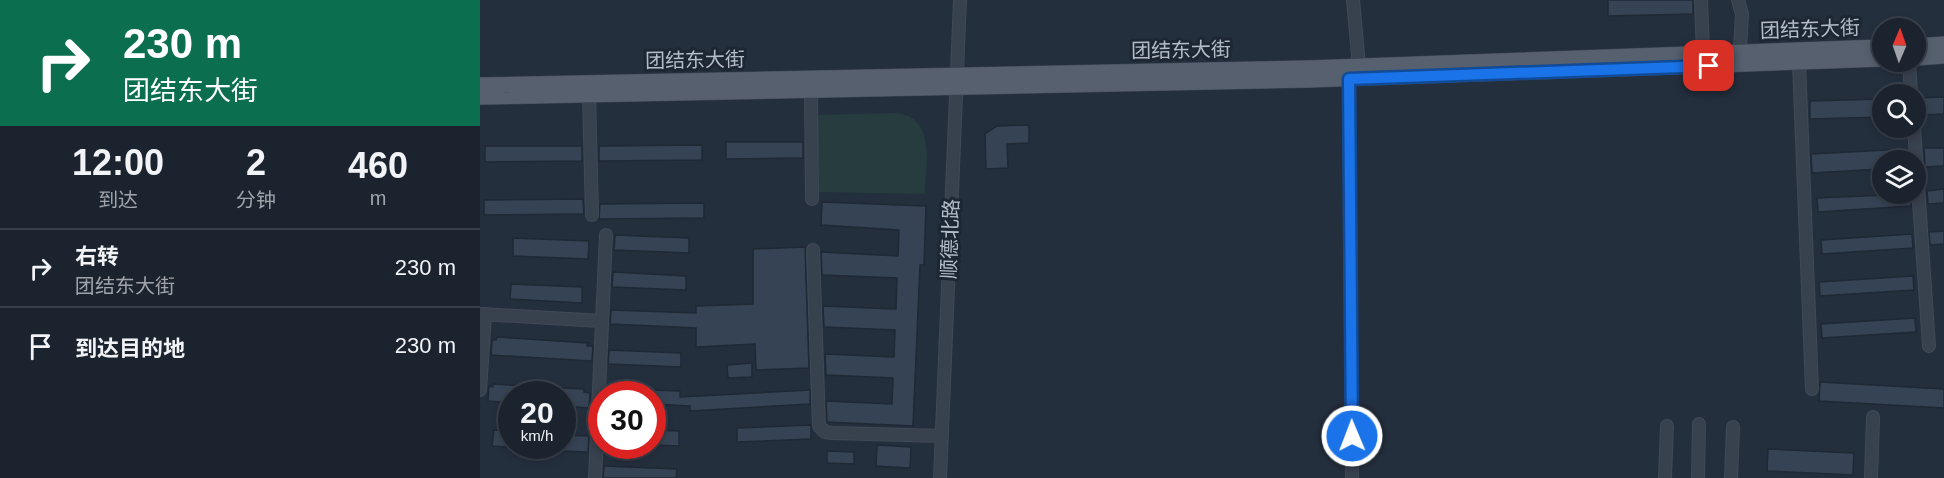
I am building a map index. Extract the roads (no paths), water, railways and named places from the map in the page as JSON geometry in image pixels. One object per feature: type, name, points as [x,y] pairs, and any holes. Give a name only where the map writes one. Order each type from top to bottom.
[{"type":"main road","points":[[1926,45],[1944,44]]},
{"type":"main road","name":"团结东大街","points":[[480,97],[811,90],[957,81],[1872,47]]},
{"type":"main road","points":[[1926,58],[1944,57]]},
{"type":"main road","name":"团结东大街","points":[[480,85],[1349,79],[1872,59]]},
{"type":"street","name":"顺德北路","points":[[940,478],[960,0]]},
{"type":"street","points":[[1353,0],[1359,66]]},
{"type":"street","points":[[1701,0],[1703,54]]},
{"type":"street","points":[[1738,0],[1742,14],[1740,49]]},
{"type":"street","points":[[1799,63],[1812,389]]},
{"type":"street","points":[[1349,79],[1352,478]]},
{"type":"street","points":[[811,90],[813,199]]},
{"type":"street","points":[[589,95],[592,215]]},
{"type":"street","points":[[1915,138],[1929,346]]},
{"type":"street","points":[[595,478],[606,235]]},
{"type":"street","points":[[813,250],[819,426],[825,432],[832,433],[942,436]]},
{"type":"street","points":[[480,390],[483,314],[602,321]]},
{"type":"street","points":[[1870,478],[1873,417]]},
{"type":"street","points":[[1698,478],[1699,424]]},
{"type":"street","points":[[1665,478],[1666,426]]},
{"type":"street","points":[[1731,478],[1733,427]]}]
